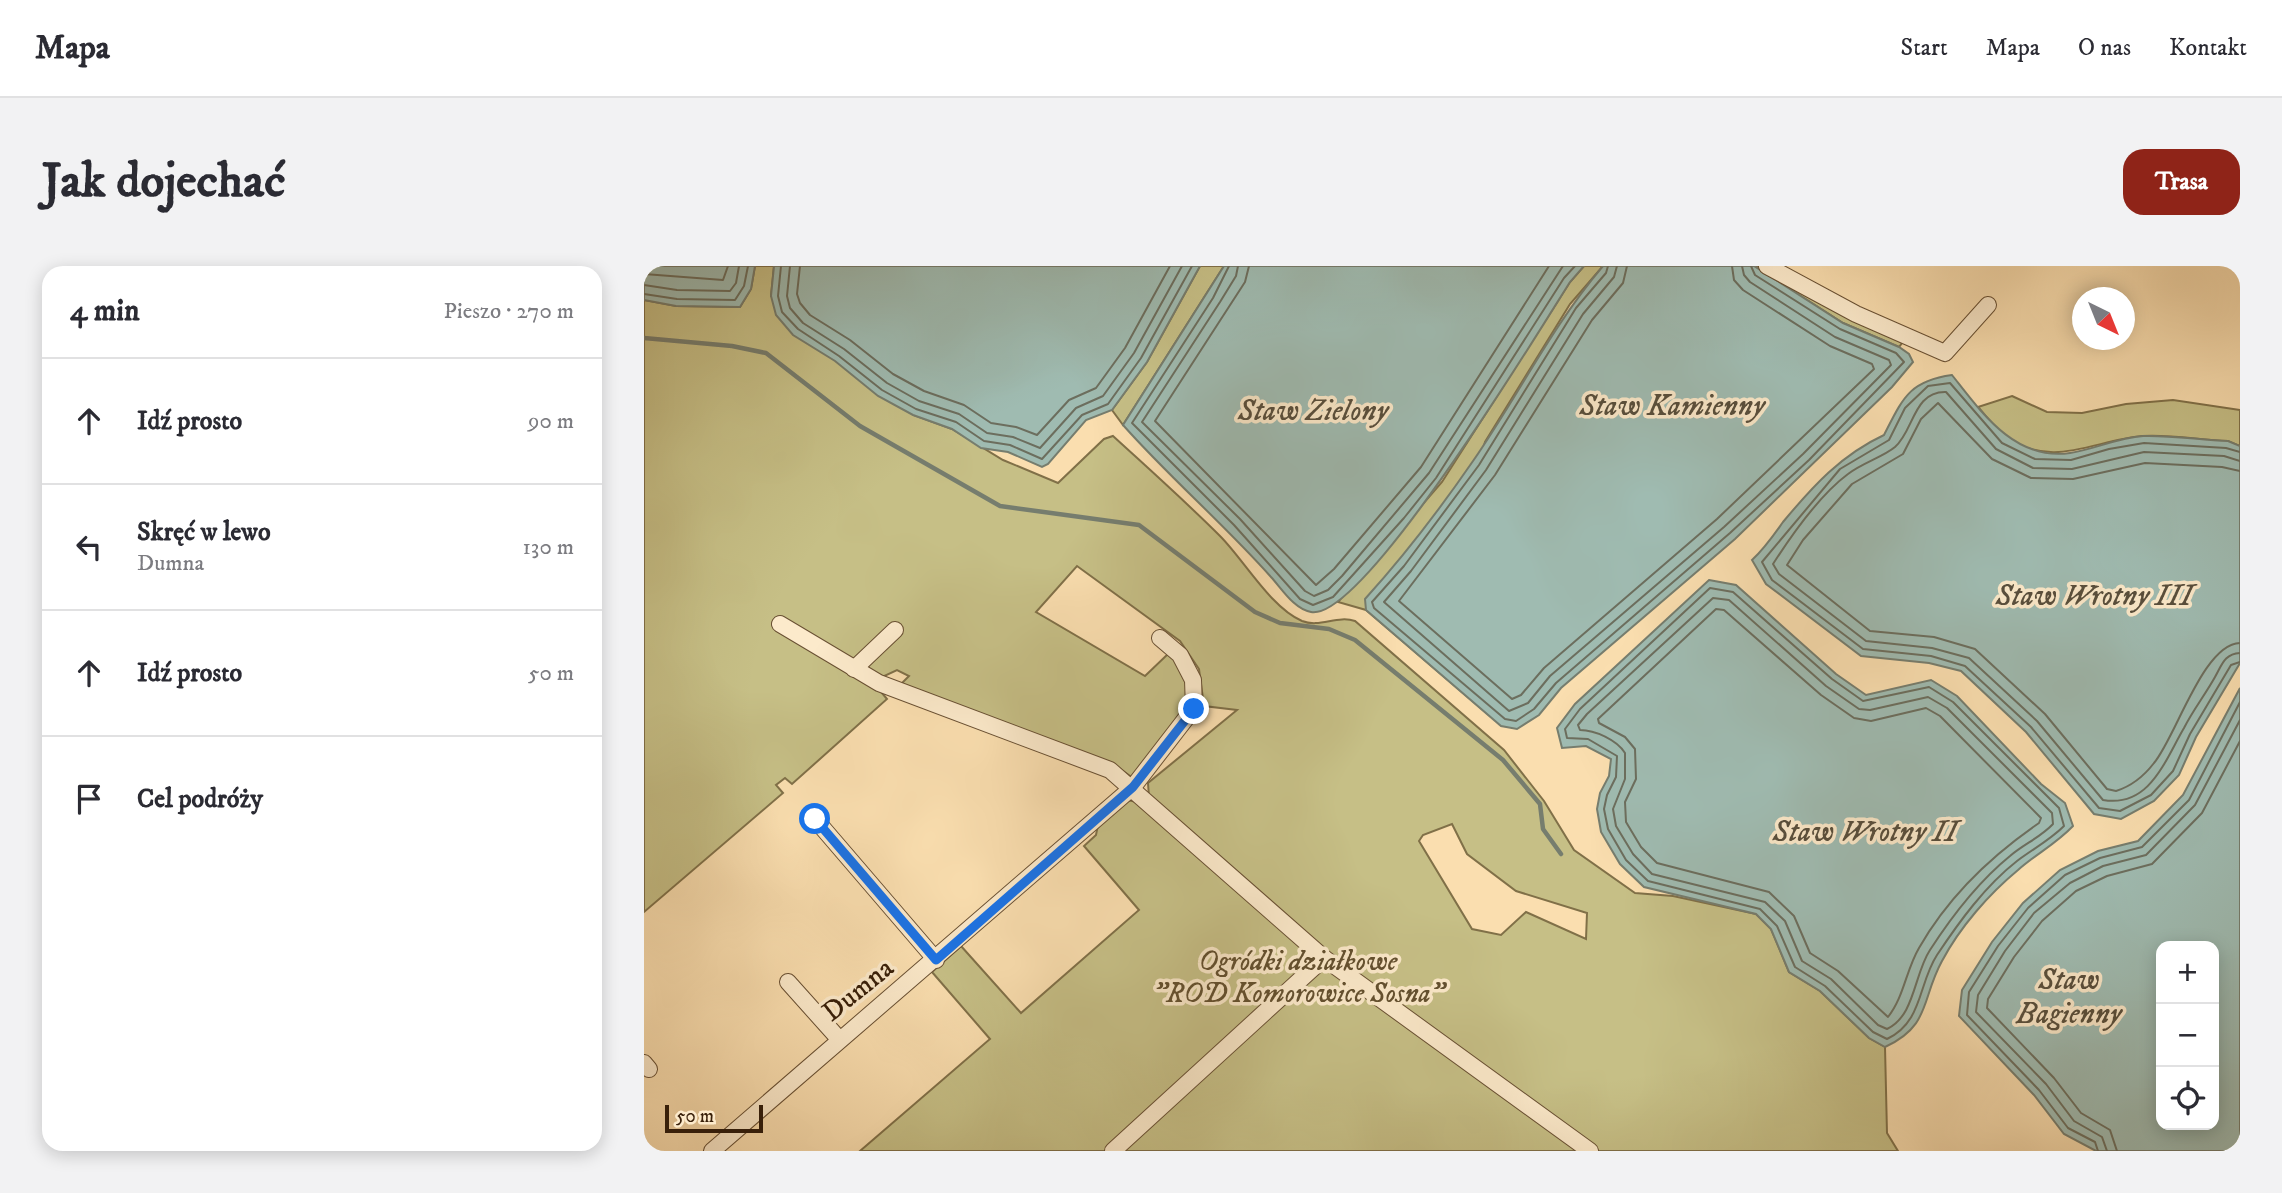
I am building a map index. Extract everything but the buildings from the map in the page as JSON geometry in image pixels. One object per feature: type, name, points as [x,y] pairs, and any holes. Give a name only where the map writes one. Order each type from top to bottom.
[{"type":"street","points":[[1767,266],[1856,314],[1945,353],[1988,305]]},
{"type":"street","points":[[780,624],[854,669],[898,691],[1110,770],[1133,787],[1324,958],[1590,1151]]},
{"type":"street","points":[[854,669],[895,630]]},
{"type":"street","name":"Dumna","points":[[712,1151],[1133,787],[1194,709],[1193,680],[1180,655],[1160,638]]},
{"type":"street","points":[[815,819],[936,960]]},
{"type":"street","points":[[1113,1151],[1324,958]]},
{"type":"street","points":[[788,982],[839,1039]]},
{"type":"green space","name":"Ogródki działkowe \"ROD Komorowice Sosna\"","points":[[755,266],[774,266],[771,296],[914,415],[952,429],[1003,460],[1058,483],[1104,439],[1113,436],[1220,536],[1279,606],[1309,623],[1342,619],[1355,621],[1504,750],[1544,801],[1574,850],[1635,893],[1673,896],[1756,914],[1771,929],[1789,972],[1820,991],[1869,1038],[1885,1047],[1887,1133],[1898,1151],[860,1151],[990,1039],[932,972],[961,946],[1021,1013],[1139,910],[1084,846],[1096,835],[1098,825],[1127,800],[1142,803],[1149,797],[1148,783],[1237,710],[1204,706],[1199,669],[1180,641],[1077,566],[1036,612],[1145,676],[1170,652],[1191,682],[1189,708],[1133,778],[1113,764],[899,686],[909,676],[897,670],[882,677],[877,687],[887,699],[792,784],[785,778],[776,785],[783,793],[644,912],[644,300],[676,306],[740,307],[751,289]],"holes":[[[1452,824],[1467,854],[1516,891],[1587,913],[1586,939],[1526,912],[1501,935],[1472,929],[1419,841],[1423,835]]]},
{"type":"green space","points":[[1200,266],[1224,266],[1123,425],[1112,410],[1147,362]]},
{"type":"green space","points":[[1584,266],[1603,266],[1570,304],[1485,442],[1476,475],[1490,716],[1366,610],[1338,602],[1442,482],[1570,282]]},
{"type":"green space","points":[[1754,266],[1760,266],[1905,339],[1899,347],[1843,323]]},
{"type":"green space","points":[[2012,396],[2047,412],[2082,413],[2126,404],[2173,400],[2240,410],[2240,446],[2228,441],[2142,436],[2074,450],[2041,451],[2025,447],[2008,438],[1978,407]]},
{"type":"water","points":[[644,266],[755,266],[751,289],[740,307],[676,306],[644,300]]},
{"type":"water","points":[[774,266],[1200,266],[1147,362],[1112,410],[1086,420],[1048,464],[1042,467],[1008,452],[981,448],[952,429],[913,415],[878,396],[835,361],[793,335],[776,315],[771,296]]},
{"type":"water","name":"Staw Zielony","points":[[1224,266],[1584,266],[1570,282],[1488,411],[1408,525],[1369,572],[1336,603],[1311,612],[1299,607],[1289,598],[1253,557],[1123,425]]},
{"type":"water","name":"Staw Kamienny","points":[[1603,266],[1754,266],[1843,323],[1899,347],[1909,354],[1913,362],[1892,387],[1735,539],[1561,688],[1539,715],[1517,729],[1501,726],[1366,610],[1365,599],[1435,514],[1489,436],[1551,337]]},
{"type":"water","name":"Staw Wrotny III","points":[[1952,375],[1975,404],[2002,431],[2033,450],[2050,454],[2070,453],[2143,436],[2228,441],[2240,446],[2240,663],[2196,737],[2179,775],[2154,801],[2121,819],[2094,814],[2026,732],[1961,671],[1929,663],[1861,656],[1766,584],[1752,560],[1829,472],[1854,452],[1884,435],[1909,393],[1926,382]]},
{"type":"water","name":"Staw Wrotny II","points":[[1709,580],[1736,585],[1836,674],[1866,695],[1931,680],[1957,696],[2041,784],[2065,803],[2073,826],[2007,879],[1986,900],[1957,936],[1942,961],[1918,1021],[1900,1039],[1885,1047],[1869,1038],[1820,991],[1789,972],[1771,929],[1756,914],[1644,887],[1620,864],[1601,832],[1597,809],[1600,793],[1609,776],[1611,759],[1586,746],[1562,748],[1557,728],[1575,704]]},
{"type":"water","name":"Staw Bagienny","points":[[2240,688],[2240,1151],[2096,1151],[2064,1134],[2034,1095],[1959,1016],[1962,990],[1992,942],[2023,903],[2060,870],[2098,851],[2138,841],[2183,795]]},
{"type":"waterway","points":[[644,338],[732,346],[766,353],[860,426],[1000,506],[1139,525],[1255,612],[1280,623],[1329,629],[1355,640],[1503,760],[1540,804],[1543,829],[1561,854]]},
{"type":"route","points":[[815,819],[936,960],[1133,787],[1194,709]]}]
